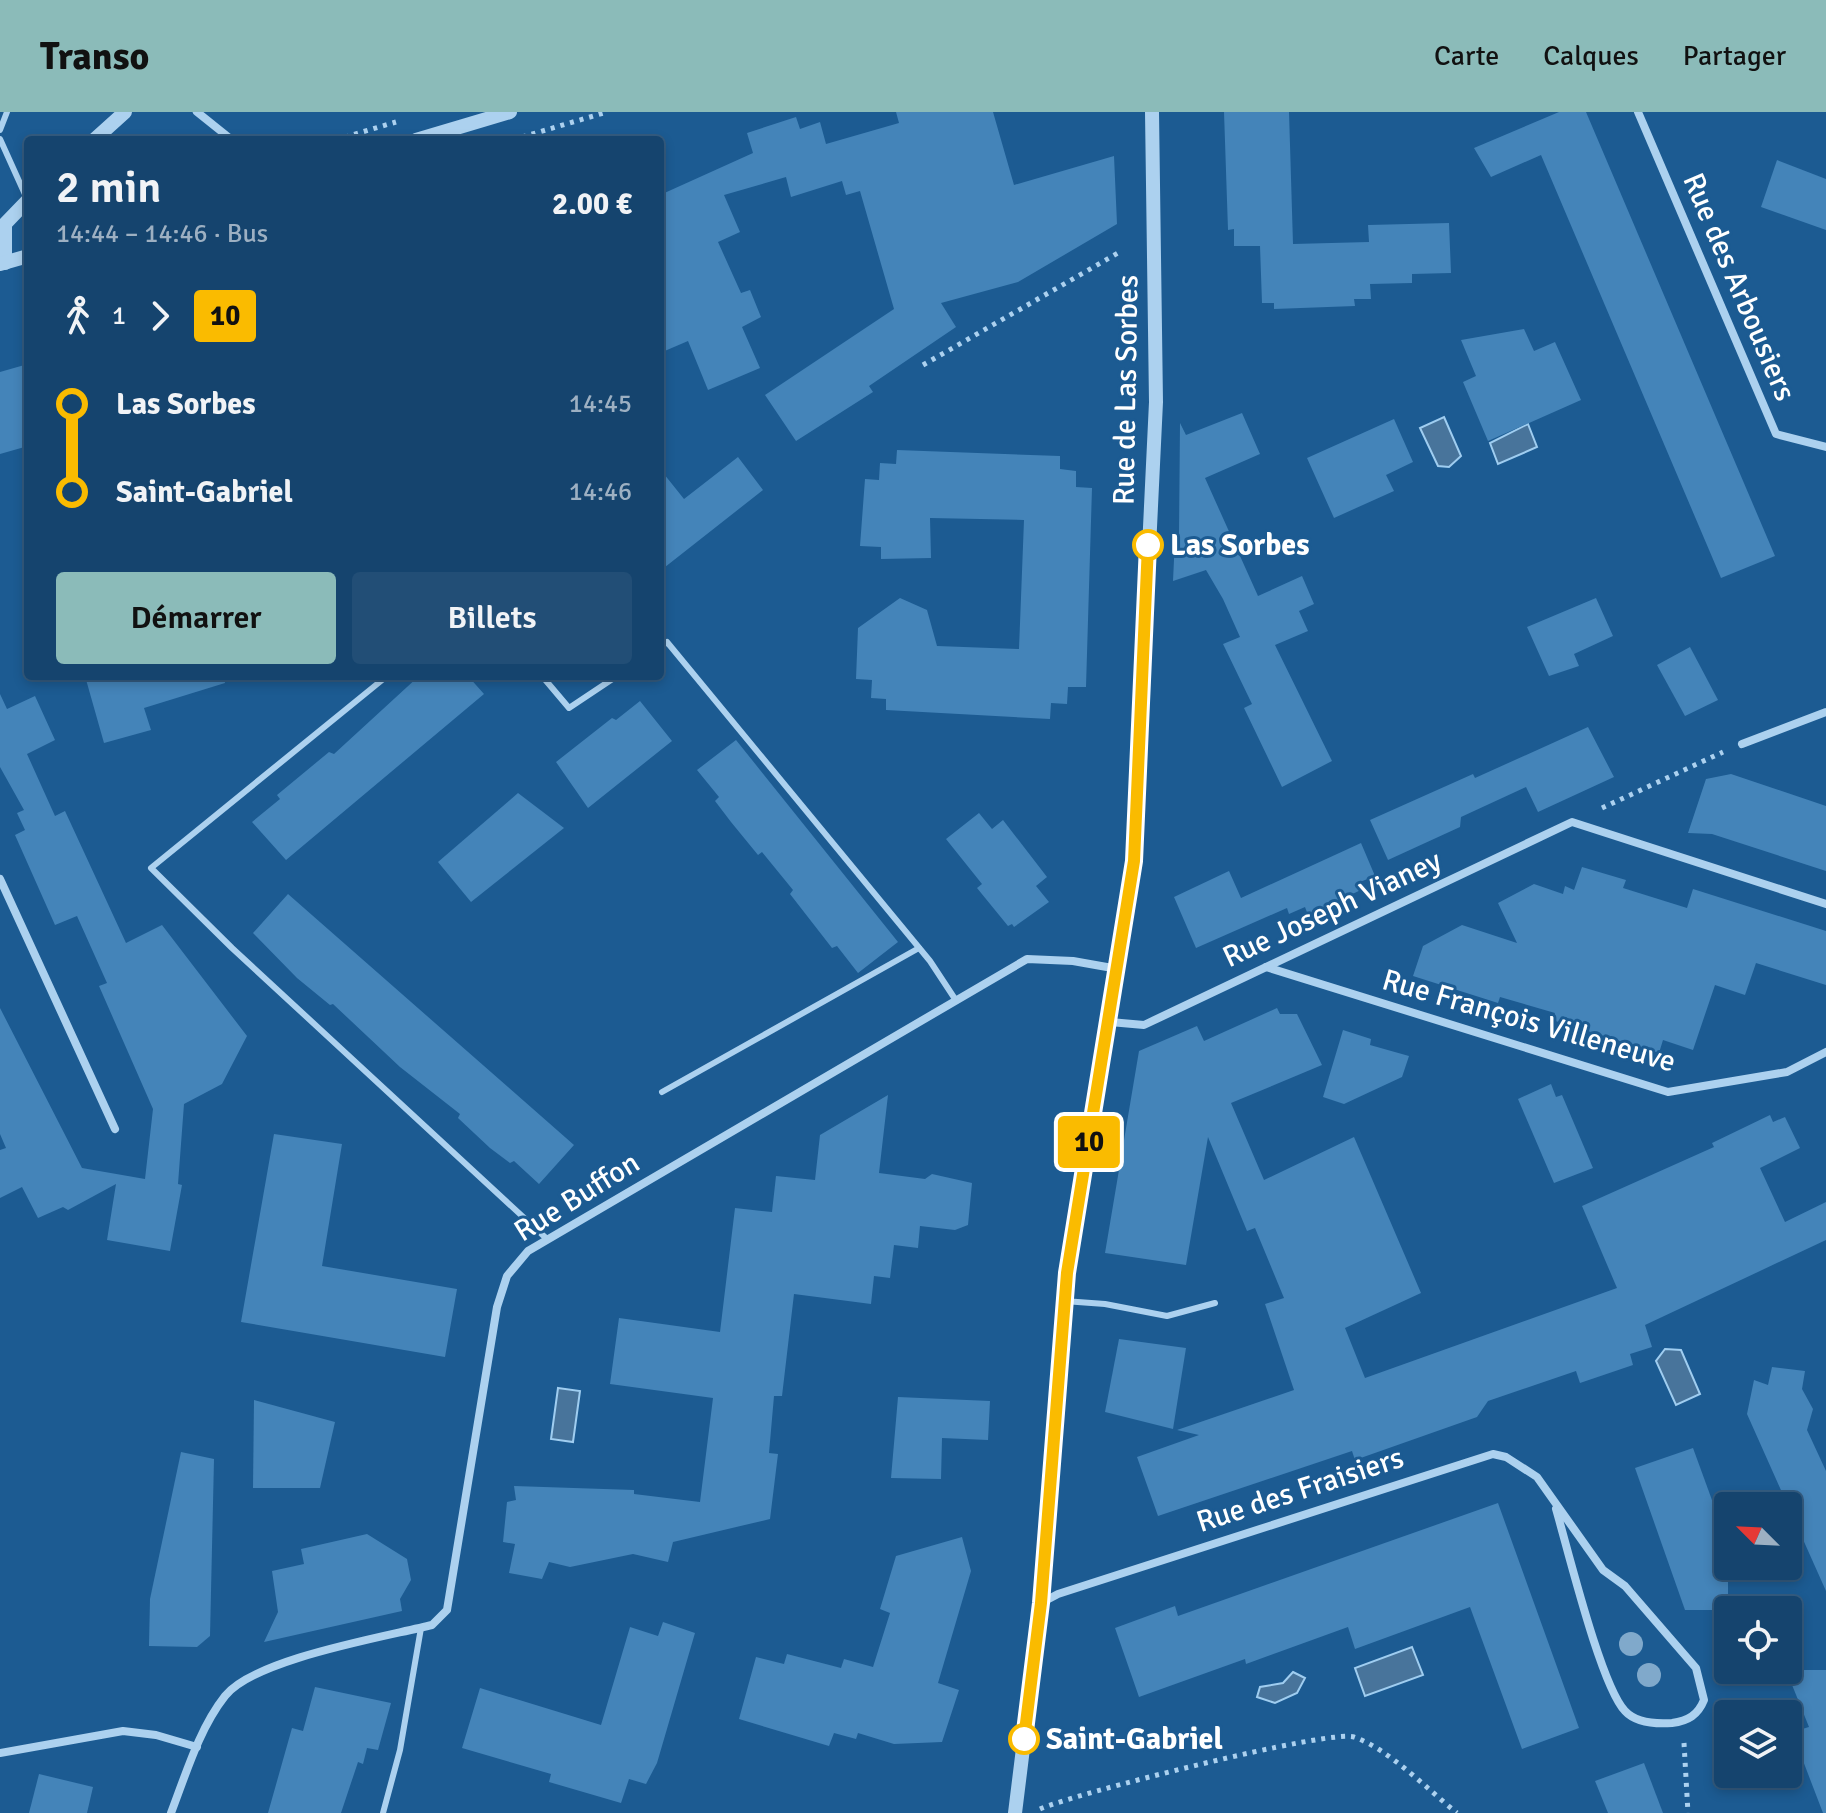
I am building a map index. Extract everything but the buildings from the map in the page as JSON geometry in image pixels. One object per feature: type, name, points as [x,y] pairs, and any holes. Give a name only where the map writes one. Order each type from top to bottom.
[{"type":"street","points":[[98,136],[125,112]]},
{"type":"street","points":[[197,112],[227,136]]},
{"type":"street","points":[[429,136],[510,112]]},
{"type":"street","name":"Rue de Las Sorbes","points":[[1015,1813],[1041,1603],[1064,1301],[1134,861],[1156,402],[1152,112]]},
{"type":"street","name":"Rue des Arbousiers","points":[[1638,112],[1776,434],[1826,447]]},
{"type":"street","points":[[24,205],[5,224],[2,263],[24,257]]},
{"type":"street","points":[[1742,744],[1826,712]]},
{"type":"street","points":[[1572,822],[1826,904]]},
{"type":"street","name":"Rue Joseph Vianey","points":[[1110,1022],[1144,1025],[1572,822]]},
{"type":"street","points":[[0,879],[115,1129]]},
{"type":"street","name":"Rue Buffon","points":[[171,1813],[197,1747],[225,1696],[254,1674],[287,1662],[432,1625],[447,1610],[455,1578],[497,1307],[507,1276],[528,1251],[1027,959],[1073,961],[1118,969]]},
{"type":"street","name":"Rue François Villeneuve","points":[[1265,967],[1668,1092],[1787,1072],[1826,1052]]},
{"type":"street","name":"Rue des Fraisiers","points":[[1041,1603],[1058,1594],[1484,1455],[1506,1457],[1537,1477],[1556,1509],[1603,1570],[1625,1586],[1696,1668],[1704,1700],[1700,1709],[1683,1722],[1650,1723],[1627,1713],[1619,1703],[1598,1650],[1556,1509]]},
{"type":"street","points":[[0,1753],[123,1731],[156,1735],[197,1747]]},
{"type":"lane","points":[[0,130],[5,113]]},
{"type":"lane","points":[[0,139],[24,192]]},
{"type":"lane","points":[[664,644],[667,642],[919,948],[955,999]]},
{"type":"lane","points":[[382,680],[151,868],[232,948],[547,1239]]},
{"type":"lane","points":[[545,680],[569,708],[611,680]]},
{"type":"lane","points":[[662,1092],[919,948]]},
{"type":"lane","points":[[1064,1301],[1105,1304],[1167,1316],[1215,1303]]},
{"type":"lane","points":[[383,1813],[400,1750],[421,1628]]},
{"type":"path","points":[[527,136],[607,112]]},
{"type":"path","points":[[349,136],[404,120]]},
{"type":"path","points":[[923,365],[1118,253]]},
{"type":"path","points":[[1572,822],[1742,744]]},
{"type":"path","points":[[1683,1722],[1688,1813]]},
{"type":"path","points":[[1032,1813],[1053,1803],[1275,1747],[1338,1736],[1353,1737],[1396,1763],[1457,1813]]},
{"type":"water","points":[[1444,417],[1461,456],[1449,467],[1438,466],[1420,428]]},
{"type":"water","points":[[1528,424],[1537,447],[1498,464],[1490,443]]},
{"type":"water","points":[[1665,1349],[1681,1350],[1700,1394],[1676,1405],[1656,1361]]},
{"type":"water","points":[[558,1388],[580,1391],[573,1442],[551,1439]]},
{"type":"water","points":[[1412,1647],[1423,1675],[1365,1696],[1355,1668]]},
{"type":"water","points":[[1293,1672],[1305,1678],[1297,1693],[1275,1703],[1257,1697],[1260,1687],[1283,1683]]},
{"type":"bus line","name":"10","points":[[1024,1739],[1041,1603],[1067,1273],[1134,861],[1148,545]]},
{"type":"place","name":"Las Sorbes","points":[[1148,545]]},
{"type":"place","name":"Saint-Gabriel","points":[[1024,1739]]}]
